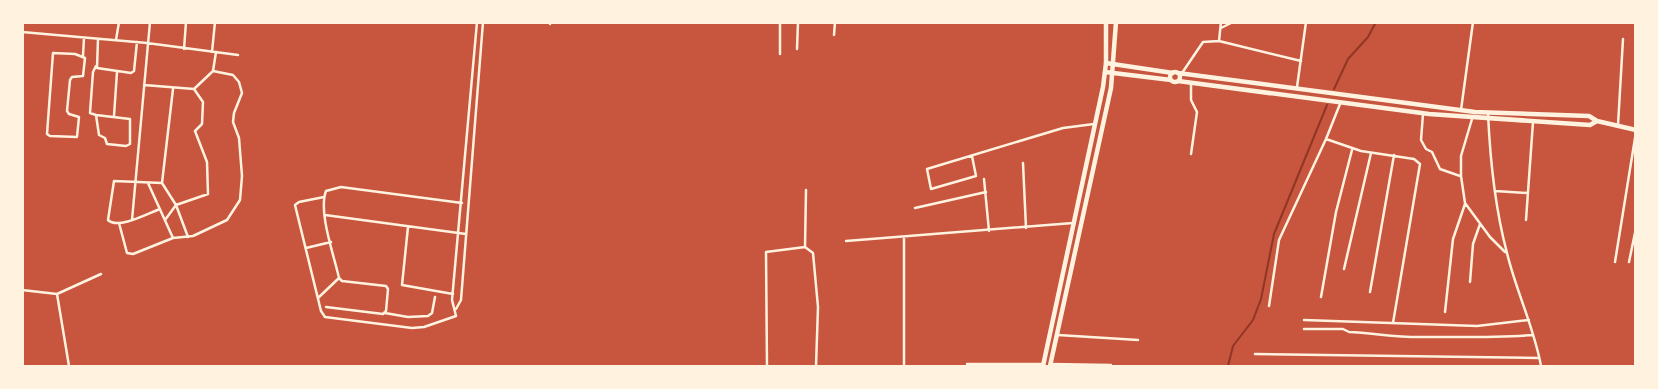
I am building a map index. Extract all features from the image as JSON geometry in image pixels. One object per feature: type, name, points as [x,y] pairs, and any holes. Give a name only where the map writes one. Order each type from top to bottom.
[{"type":"main road","points":[[1043,365],[1096,124],[1106,63],[1106,22]]},
{"type":"main road","points":[[1050,366],[1100,146],[1113,72],[1116,22]]},
{"type":"main road","points":[[1106,63],[1488,113],[1589,116],[1597,121],[1618,124],[1636,131]]},
{"type":"main road","points":[[1105,72],[1340,104],[1460,118],[1590,126],[1597,121]]},
{"type":"main road","points":[[1171,80],[1178,73]]},
{"type":"main road","points":[[1178,73],[1180,78],[1178,81]]},
{"type":"street","points":[[116,40],[119,22]]},
{"type":"street","points":[[132,220],[150,22]]},
{"type":"street","points":[[184,49],[186,22]]},
{"type":"street","points":[[212,52],[215,22]]},
{"type":"street","points":[[324,197],[299,202],[295,206],[321,311],[325,318],[412,328],[424,327],[456,316],[456,309],[452,300],[477,22]]},
{"type":"street","points":[[456,309],[461,300],[483,22]]},
{"type":"street","points":[[780,22],[780,54]]},
{"type":"street","points":[[797,49],[798,22]]},
{"type":"street","points":[[834,34],[835,22]]},
{"type":"street","points":[[1219,41],[1220,22]]},
{"type":"street","points":[[1221,28],[1232,22]]},
{"type":"street","points":[[1297,87],[1306,22]]},
{"type":"street","points":[[1460,118],[1473,22]]},
{"type":"street","points":[[22,32],[138,42],[238,55]]},
{"type":"street","points":[[83,56],[55,52],[52,54],[46,132],[48,136],[78,136],[79,117],[69,114],[67,110],[70,80],[83,76],[84,38]]},
{"type":"street","points":[[96,116],[99,135],[105,138],[107,144],[128,146],[130,143],[131,120],[114,116],[96,116],[90,113],[98,39]]},
{"type":"street","points":[[1618,124],[1623,39]]},
{"type":"street","points":[[1178,73],[1203,42],[1219,41],[1300,61]]},
{"type":"street","points":[[96,66],[98,70],[134,72],[138,42]]},
{"type":"street","points":[[144,85],[174,89],[194,89],[213,71],[216,52]]},
{"type":"street","points":[[119,223],[127,253],[136,254],[173,238],[188,237],[227,220],[240,200],[242,176],[240,138],[233,122],[234,112],[242,93],[239,82],[234,75],[213,71]]},
{"type":"street","points":[[114,116],[117,72]]},
{"type":"street","points":[[1191,83],[1191,100],[1197,112],[1191,154]]},
{"type":"street","points":[[174,89],[162,183],[176,205],[188,237]]},
{"type":"street","points":[[165,220],[176,205],[208,194],[207,162],[195,131],[202,124],[204,102],[194,89]]},
{"type":"street","points":[[1269,306],[1280,240],[1340,104]]},
{"type":"street","points":[[1488,113],[1495,191],[1506,253],[1529,320],[1540,366]]},
{"type":"street","points":[[1423,114],[1423,145],[1432,152],[1440,168],[1461,176]]},
{"type":"street","points":[[1445,312],[1453,239],[1465,203],[1461,176],[1461,156],[1472,119]]},
{"type":"street","points":[[1526,220],[1533,122]]},
{"type":"street","points":[[972,156],[976,176],[932,189],[927,169],[1063,128],[1096,124]]},
{"type":"street","points":[[1615,262],[1636,131]]},
{"type":"street","points":[[1326,139],[1352,150],[1414,159],[1420,164],[1393,323]]},
{"type":"street","points":[[1321,297],[1336,212],[1352,150]]},
{"type":"street","points":[[1344,269],[1371,153]]},
{"type":"street","points":[[1370,292],[1394,155]]},
{"type":"street","points":[[1023,163],[1026,228]]},
{"type":"street","points":[[984,179],[989,231]]},
{"type":"street","points":[[160,209],[119,223],[111,223],[108,220],[114,181],[162,183]]},
{"type":"street","points":[[148,182],[173,238]]},
{"type":"street","points":[[385,313],[388,287],[345,282],[339,278],[325,215],[324,197],[326,191],[330,188],[341,187],[462,203]]},
{"type":"street","points":[[805,247],[806,190]]},
{"type":"street","points":[[1495,191],[1528,194]]},
{"type":"street","points":[[915,208],[986,192]]},
{"type":"street","points":[[1465,203],[1490,237],[1506,253]]},
{"type":"street","points":[[325,215],[466,234]]},
{"type":"street","points":[[846,241],[1075,223]]},
{"type":"street","points":[[1470,282],[1473,244],[1480,224]]},
{"type":"street","points":[[408,227],[402,285],[453,294]]},
{"type":"street","points":[[1629,262],[1636,228]]},
{"type":"street","points":[[904,237],[904,366]]},
{"type":"street","points":[[306,248],[331,242]]},
{"type":"street","points":[[767,366],[766,252],[805,247],[810,248],[813,253],[817,292],[816,366]]},
{"type":"street","points":[[22,290],[58,294],[101,274]]},
{"type":"street","points":[[318,298],[339,278]]},
{"type":"street","points":[[58,294],[69,366]]},
{"type":"street","points":[[326,307],[408,317],[428,316],[432,312],[435,297]]},
{"type":"street","points":[[1304,320],[1477,326],[1529,320]]},
{"type":"street","points":[[1304,329],[1344,329],[1349,332],[1418,337],[1439,335],[1498,338],[1533,335]]},
{"type":"street","points":[[1058,335],[1138,340]]},
{"type":"street","points":[[1255,354],[1539,358]]},
{"type":"street","points":[[968,364],[1043,365]]},
{"type":"street","points":[[1050,366],[1111,365]]},
{"type":"waterway","points":[[1334,89],[1348,59],[1368,37],[1376,22]]},
{"type":"waterway","points":[[1228,366],[1233,346],[1253,320],[1261,299],[1274,234],[1327,105]]}]
